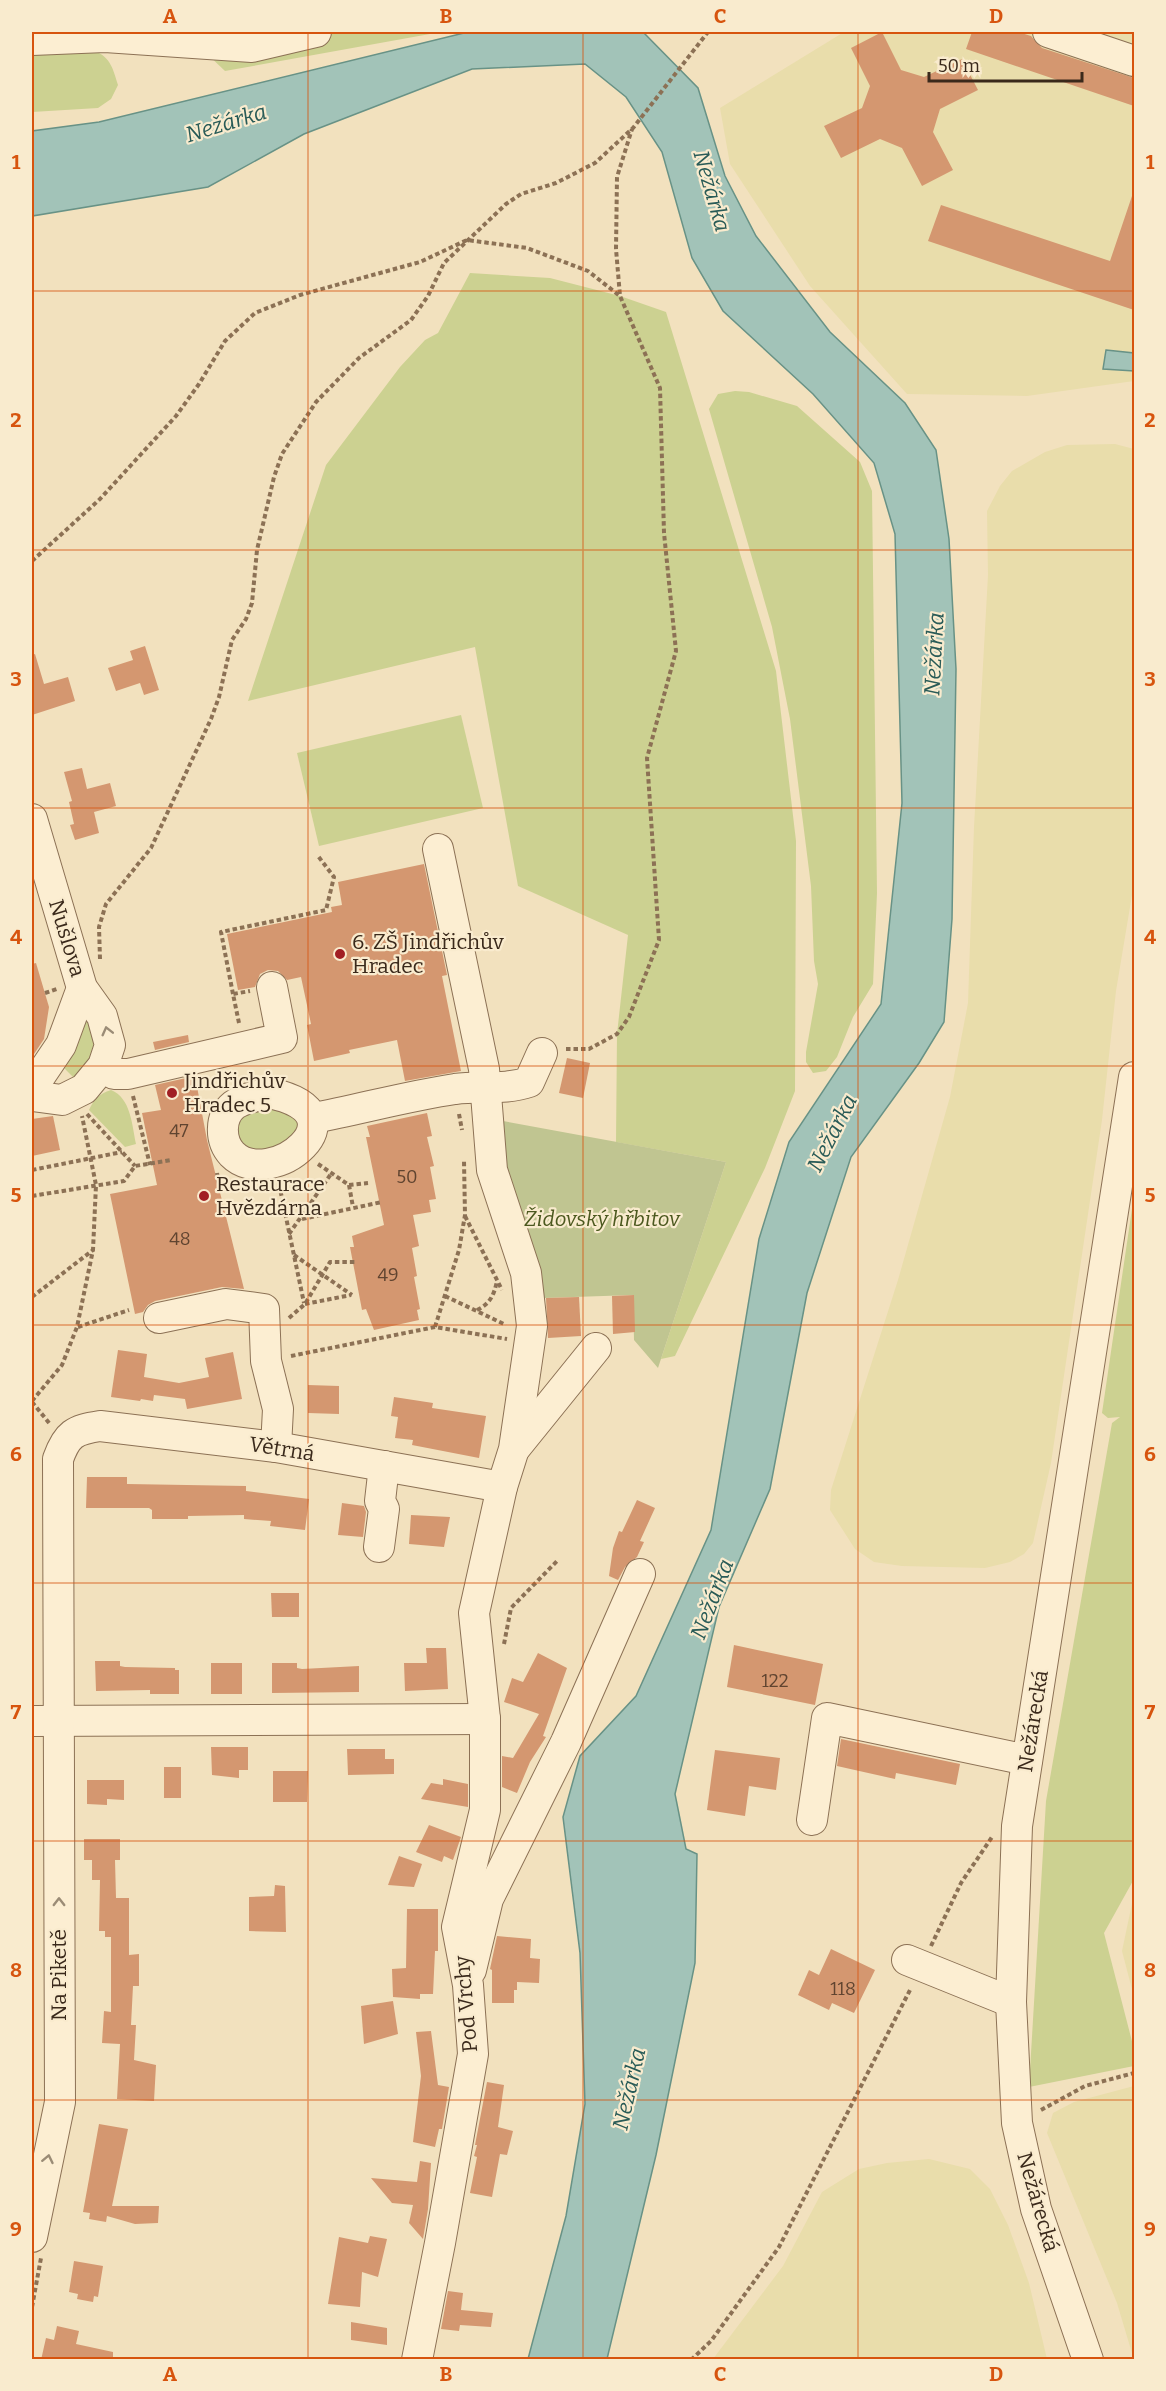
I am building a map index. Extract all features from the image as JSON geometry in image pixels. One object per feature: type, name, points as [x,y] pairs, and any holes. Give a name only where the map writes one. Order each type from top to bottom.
[{"type":"street","points":[[32,40],[105,38],[252,47],[316,32]]},
{"type":"street","points":[[1048,32],[1134,61]]},
{"type":"street","name":"Nušlova","points":[[32,819],[82,988],[102,1016],[108,1033],[115,1070]]},
{"type":"street","points":[[438,849],[486,1086],[492,1170],[526,1273],[532,1326],[514,1449]]},
{"type":"street","points":[[32,1096],[62,1100],[75,1095],[115,1070],[282,1038],[272,987]]},
{"type":"street","points":[[32,1088],[61,1045],[82,988]]},
{"type":"street","points":[[314,1118],[454,1089],[486,1086],[515,1087],[529,1082],[542,1053]]},
{"type":"street","name":"Nežárecká","points":[[1088,2360],[1036,2209],[1017,2123],[1011,2002],[1017,1826],[1134,1077]]},
{"type":"street","points":[[269,1093],[301,1103],[314,1118],[307,1140],[299,1150],[275,1163],[243,1163],[225,1146],[222,1134],[224,1119],[233,1106],[250,1097],[269,1093]]},
{"type":"street","points":[[159,1318],[226,1304],[264,1310],[266,1361],[278,1409],[276,1447]]},
{"type":"street","points":[[514,1449],[596,1348]]},
{"type":"street","name":"Větrná","points":[[65,1440],[81,1429],[100,1425],[276,1447],[502,1487]]},
{"type":"street","name":"Na Piketě","points":[[32,2231],[60,2102],[45,1720],[58,1459],[65,1440]]},
{"type":"street","name":"Pod Vrchy","points":[[417,2360],[473,2054],[468,1985],[457,1927],[485,1810],[485,1719],[474,1613],[502,1487],[514,1449]]},
{"type":"street","points":[[379,1547],[384,1509],[380,1501],[384,1466]]},
{"type":"street","points":[[468,1985],[488,1899],[566,1742],[640,1574]]},
{"type":"street","points":[[812,1820],[827,1718],[1027,1760]]},
{"type":"street","points":[[45,1720],[485,1719]]},
{"type":"street","points":[[914,1963],[1011,2002]]},
{"type":"path","points":[[82,988],[92,980],[100,965],[99,927],[106,904],[151,848],[211,719],[219,697],[232,640],[246,619],[252,603],[264,510],[282,454],[316,402],[359,358],[411,320],[428,296],[444,263],[506,204],[521,194],[556,183],[595,163],[633,128],[708,32]]},
{"type":"path","points":[[542,1053],[554,1048],[589,1049],[617,1034],[629,1017],[659,940],[647,758],[676,651],[664,533],[660,388],[620,296],[616,249],[617,177],[633,128]]},
{"type":"path","points":[[32,561],[100,499],[176,416],[225,341],[255,313],[300,295],[420,262],[467,240],[527,248],[588,271],[620,296]]},
{"type":"path","points":[[240,1028],[220,932],[326,910],[334,877],[318,856]]},
{"type":"path","points":[[233,994],[272,987]]},
{"type":"path","points":[[115,1070],[150,1165]]},
{"type":"path","points":[[454,1089],[464,1140]]},
{"type":"path","points":[[32,1401],[62,1365],[77,1327],[93,1250],[96,1185],[80,1107],[135,1166]]},
{"type":"path","points":[[435,1327],[459,1250],[465,1215],[464,1151]]},
{"type":"path","points":[[32,1170],[90,1156],[122,1152]]},
{"type":"path","points":[[32,1196],[124,1181],[135,1166],[171,1160]]},
{"type":"path","points":[[275,1163],[305,1304]]},
{"type":"path","points":[[289,1234],[302,1219],[331,1174],[349,1185],[368,1183]]},
{"type":"path","points":[[349,1185],[353,1208]]},
{"type":"path","points":[[302,1219],[382,1202]]},
{"type":"path","points":[[465,1215],[497,1280],[493,1295],[486,1306],[476,1310]]},
{"type":"path","points":[[32,1297],[93,1250]]},
{"type":"path","points":[[293,1255],[352,1295],[305,1304]]},
{"type":"path","points":[[305,1304],[330,1262],[355,1262]]},
{"type":"path","points":[[445,1296],[515,1329]]},
{"type":"path","points":[[77,1327],[129,1310]]},
{"type":"path","points":[[286,1356],[435,1327],[515,1340]]},
{"type":"path","points":[[503,1650],[511,1608],[558,1560]]},
{"type":"path","points":[[691,2360],[711,2341],[779,2247],[914,1963],[961,1883],[998,1828]]},
{"type":"path","points":[[1017,2123],[1085,2086],[1134,2073]]},
{"type":"shaded area","points":[[844,32],[1134,32],[1134,381],[1027,396],[907,394],[810,286],[730,164],[720,108]]},
{"type":"shaded area","points":[[1115,444],[1134,449],[1134,883],[1116,991],[1102,1120],[1051,1463],[1033,1543],[1024,1554],[1010,1562],[985,1568],[902,1566],[874,1562],[855,1549],[830,1510],[831,1490],[898,1280],[950,1097],[968,1003],[974,827],[988,575],[987,511],[1000,486],[1012,471],[1045,452],[1067,445]]},
{"type":"shaded area","points":[[1134,1894],[1134,1997],[1122,1951]]},
{"type":"shaded area","points":[[1134,2086],[1134,2360],[1117,2303],[1047,2133],[1053,2113],[1074,2102]]},
{"type":"shaded area","points":[[929,2159],[970,2169],[990,2189],[1008,2225],[1029,2283],[1047,2359],[713,2359],[783,2266],[822,2192],[859,2169],[887,2163]]},
{"type":"green space","points":[[184,32],[441,32],[225,71]]},
{"type":"green space","points":[[32,47],[95,51],[105,57],[111,65],[118,85],[111,99],[98,108],[32,112]]},
{"type":"green space","points":[[470,273],[550,278],[620,296],[666,312],[776,671],[796,841],[795,1091],[765,1168],[675,1356],[661,1359],[726,1162],[616,1142],[617,1034],[628,935],[518,886],[475,647],[248,701],[326,465],[400,367],[425,340],[438,333]]},
{"type":"green space","points":[[735,391],[749,392],[797,406],[860,462],[872,491],[877,893],[873,984],[853,1017],[837,1057],[826,1071],[813,1073],[806,1062],[806,1052],[818,984],[814,961],[811,886],[790,719],[772,627],[709,409],[718,394]]},
{"type":"green space","points":[[461,715],[483,808],[319,846],[297,753]]},
{"type":"green space","points":[[89,1018],[98,1050],[75,1079],[60,1064],[79,1024]]},
{"type":"green space","points":[[111,1090],[123,1099],[127,1106],[136,1144],[125,1147],[89,1110],[97,1097]]},
{"type":"green space","points":[[264,1106],[298,1118],[300,1135],[256,1155],[236,1137],[237,1130],[244,1117]]},
{"type":"green space","name":"Židovský hřbitov","points":[[492,1119],[726,1162],[658,1368],[634,1340],[633,1295],[544,1298]]},
{"type":"green space","points":[[1134,1195],[1134,1879],[1104,1933],[1134,2049],[1134,2066],[1029,2087],[1046,1801],[1112,1423],[1120,1417],[1108,1418],[1102,1413]]},
{"type":"water","name":"Nežárka","points":[[468,32],[643,32],[698,88],[725,176],[756,236],[830,332],[905,403],[936,450],[949,539],[956,669],[952,919],[944,1022],[919,1063],[851,1157],[807,1293],[770,1489],[719,1607],[675,1794],[686,1849],[697,1854],[695,1963],[656,2155],[607,2359],[528,2359],[566,2216],[585,2104],[580,1953],[563,1817],[580,1756],[636,1696],[711,1530],[759,1239],[789,1142],[881,1004],[902,803],[895,534],[874,463],[813,394],[723,311],[692,258],[662,152],[626,97],[585,64],[472,69],[304,134],[208,187],[32,216],[32,131],[99,122]]},
{"type":"water","points":[[1106,350],[1134,353],[1134,371],[1103,369]]},
{"type":"building","points":[[882,32],[901,70],[924,77],[962,59],[978,90],[940,109],[933,132],[953,170],[922,186],[902,148],[880,139],[841,158],[824,126],[862,108],[870,86],[851,48]]},
{"type":"building","points":[[972,32],[1018,32],[1031,36],[1042,48],[1134,78],[1134,106],[966,49]]},
{"type":"building","points":[[1132,196],[1134,197],[1134,310],[928,241],[941,205],[1110,261]]},
{"type":"building","points":[[145,646],[159,690],[144,695],[140,683],[116,691],[108,668],[133,660],[130,651]]},
{"type":"building","points":[[35,654],[44,684],[68,677],[75,701],[32,715],[32,655]]},
{"type":"building","points":[[82,768],[87,789],[110,783],[116,806],[94,812],[99,833],[75,840],[70,825],[74,824],[69,802],[72,801],[64,772]]},
{"type":"building","name":"6. ZŠ Jindřichův Hradec","points":[[424,864],[447,975],[442,976],[461,1071],[405,1081],[397,1040],[349,1050],[350,1053],[314,1061],[307,1025],[311,1024],[301,977],[287,980],[278,971],[268,970],[260,974],[255,987],[238,990],[227,934],[332,912],[331,907],[342,905],[338,882]]},
{"type":"building","points":[[36,963],[49,1007],[44,1039],[32,1057],[32,964]]},
{"type":"building","points":[[188,1035],[189,1042],[155,1050],[153,1042]]},
{"type":"building","points":[[567,1058],[590,1063],[583,1098],[559,1093]]},
{"type":"building","points":[[195,1076],[207,1140],[244,1289],[222,1287],[155,1301],[143,1312],[135,1314],[110,1194],[157,1185],[142,1113],[161,1110],[155,1085]]},
{"type":"building","points":[[427,1113],[432,1136],[427,1137],[434,1166],[430,1167],[436,1199],[429,1200],[431,1212],[413,1215],[419,1246],[412,1248],[417,1276],[414,1277],[420,1309],[417,1310],[419,1320],[374,1330],[366,1309],[362,1310],[350,1247],[354,1247],[352,1236],[384,1225],[366,1137],[370,1137],[367,1126]]},
{"type":"building","points":[[53,1116],[60,1150],[32,1156],[32,1119]]},
{"type":"building","points":[[634,1295],[635,1332],[613,1334],[612,1296]]},
{"type":"building","points":[[579,1297],[581,1336],[548,1338],[546,1298]]},
{"type":"building","points":[[118,1350],[147,1354],[144,1377],[179,1383],[209,1377],[205,1358],[233,1352],[242,1399],[187,1409],[185,1399],[154,1395],[153,1401],[141,1399],[140,1401],[111,1397]]},
{"type":"building","points":[[308,1385],[339,1386],[339,1414],[308,1413]]},
{"type":"building","points":[[394,1397],[433,1403],[432,1408],[486,1416],[479,1458],[412,1445],[413,1440],[395,1438],[398,1417],[391,1416]]},
{"type":"building","points":[[87,1477],[127,1477],[127,1484],[246,1486],[246,1491],[309,1499],[305,1530],[270,1526],[271,1521],[244,1519],[244,1515],[152,1519],[152,1510],[149,1508],[86,1508]]},
{"type":"building","points":[[637,1500],[655,1508],[640,1541],[644,1542],[637,1557],[625,1567],[618,1580],[609,1576],[613,1548],[619,1531],[622,1532]]},
{"type":"building","points":[[342,1503],[364,1506],[366,1512],[363,1537],[338,1535]]},
{"type":"building","points":[[411,1515],[450,1517],[444,1547],[409,1544]]},
{"type":"building","points":[[271,1593],[299,1593],[299,1617],[272,1617]]},
{"type":"building","points":[[734,1645],[823,1664],[815,1705],[727,1687]]},
{"type":"building","points":[[426,1648],[446,1648],[448,1689],[405,1691],[404,1663],[427,1663]]},
{"type":"building","points":[[538,1653],[567,1668],[543,1736],[546,1737],[530,1762],[517,1793],[502,1787],[502,1756],[513,1758],[539,1714],[504,1702],[512,1678],[523,1682]]},
{"type":"building","points":[[95,1661],[120,1661],[120,1666],[125,1667],[175,1668],[179,1670],[179,1694],[150,1694],[150,1690],[96,1691]]},
{"type":"building","points":[[211,1663],[242,1663],[242,1694],[211,1694]]},
{"type":"building","points":[[272,1663],[297,1663],[297,1668],[302,1669],[359,1666],[359,1692],[272,1693]]},
{"type":"building","points":[[841,1739],[960,1764],[956,1785],[896,1773],[895,1779],[837,1766]]},
{"type":"building","points":[[211,1747],[248,1747],[248,1770],[239,1770],[239,1778],[212,1775]]},
{"type":"building","points":[[347,1749],[385,1749],[385,1759],[394,1759],[394,1774],[348,1775]]},
{"type":"building","points":[[715,1750],[780,1758],[776,1790],[749,1786],[745,1816],[707,1810]]},
{"type":"building","points":[[164,1767],[181,1767],[181,1798],[164,1798]]},
{"type":"building","points":[[273,1771],[308,1771],[307,1802],[273,1802]]},
{"type":"building","points":[[443,1779],[468,1784],[468,1807],[421,1799],[431,1783],[443,1785]]},
{"type":"building","points":[[87,1780],[124,1780],[124,1800],[107,1799],[107,1805],[87,1804]]},
{"type":"building","points":[[429,1825],[461,1837],[453,1860],[444,1856],[442,1862],[416,1852]]},
{"type":"building","points":[[84,1839],[120,1839],[120,1860],[115,1860],[116,1898],[129,1898],[129,1955],[139,1954],[139,1986],[133,1986],[131,2025],[136,2025],[134,2060],[156,2065],[154,2101],[117,2099],[120,2044],[102,2043],[104,2011],[111,2012],[111,1937],[105,1937],[105,1931],[99,1931],[100,1880],[92,1880],[92,1860],[84,1860]]},
{"type":"building","points":[[399,1856],[422,1864],[414,1887],[388,1885]]},
{"type":"building","points":[[275,1885],[285,1886],[286,1932],[249,1931],[249,1897],[274,1896]]},
{"type":"building","points":[[407,1909],[438,1909],[438,1951],[435,1951],[433,1994],[420,1994],[420,1999],[393,1997],[392,1969],[406,1968]]},
{"type":"building","points":[[497,1936],[531,1939],[530,1958],[540,1959],[539,1983],[517,1982],[517,1990],[514,1990],[514,2003],[492,2003],[492,1970],[490,1969]]},
{"type":"building","points":[[831,1949],[875,1970],[854,2013],[832,2003],[829,2010],[798,1995],[809,1970],[819,1975]]},
{"type":"building","points":[[393,2001],[398,2034],[364,2044],[361,2006]]},
{"type":"building","points":[[431,2031],[438,2085],[449,2087],[442,2129],[439,2129],[435,2147],[413,2142],[421,2076],[416,2032]]},
{"type":"building","points":[[487,2082],[504,2085],[498,2127],[513,2131],[507,2155],[500,2154],[492,2197],[470,2193],[477,2157],[474,2156],[477,2145],[475,2145]]},
{"type":"building","points":[[99,2124],[128,2129],[112,2206],[159,2206],[158,2223],[135,2224],[107,2216],[106,2222],[89,2219],[90,2213],[83,2212]]},
{"type":"building","points":[[420,2161],[431,2163],[428,2209],[423,2239],[409,2223],[413,2205],[392,2203],[371,2178],[417,2182]]},
{"type":"building","points":[[370,2236],[387,2239],[378,2277],[362,2272],[360,2307],[328,2304],[339,2237],[368,2243]]},
{"type":"building","points":[[74,2261],[103,2266],[98,2297],[94,2296],[93,2302],[77,2299],[78,2294],[69,2292]]},
{"type":"building","points":[[448,2291],[463,2293],[461,2310],[493,2313],[491,2327],[460,2325],[459,2331],[441,2329]]},
{"type":"building","points":[[351,2322],[387,2328],[387,2345],[351,2340]]},
{"type":"building","points":[[57,2326],[79,2331],[76,2344],[113,2352],[113,2360],[41,2360],[46,2338],[54,2340]]},
{"type":"place","name":"6. ZŠ Jindřichův Hradec","points":[[340,954]]},
{"type":"place","name":"Jindřichův Hradec 5","points":[[172,1093]]},
{"type":"place","name":"Restaurace Hvězdárna","points":[[204,1196]]}]
